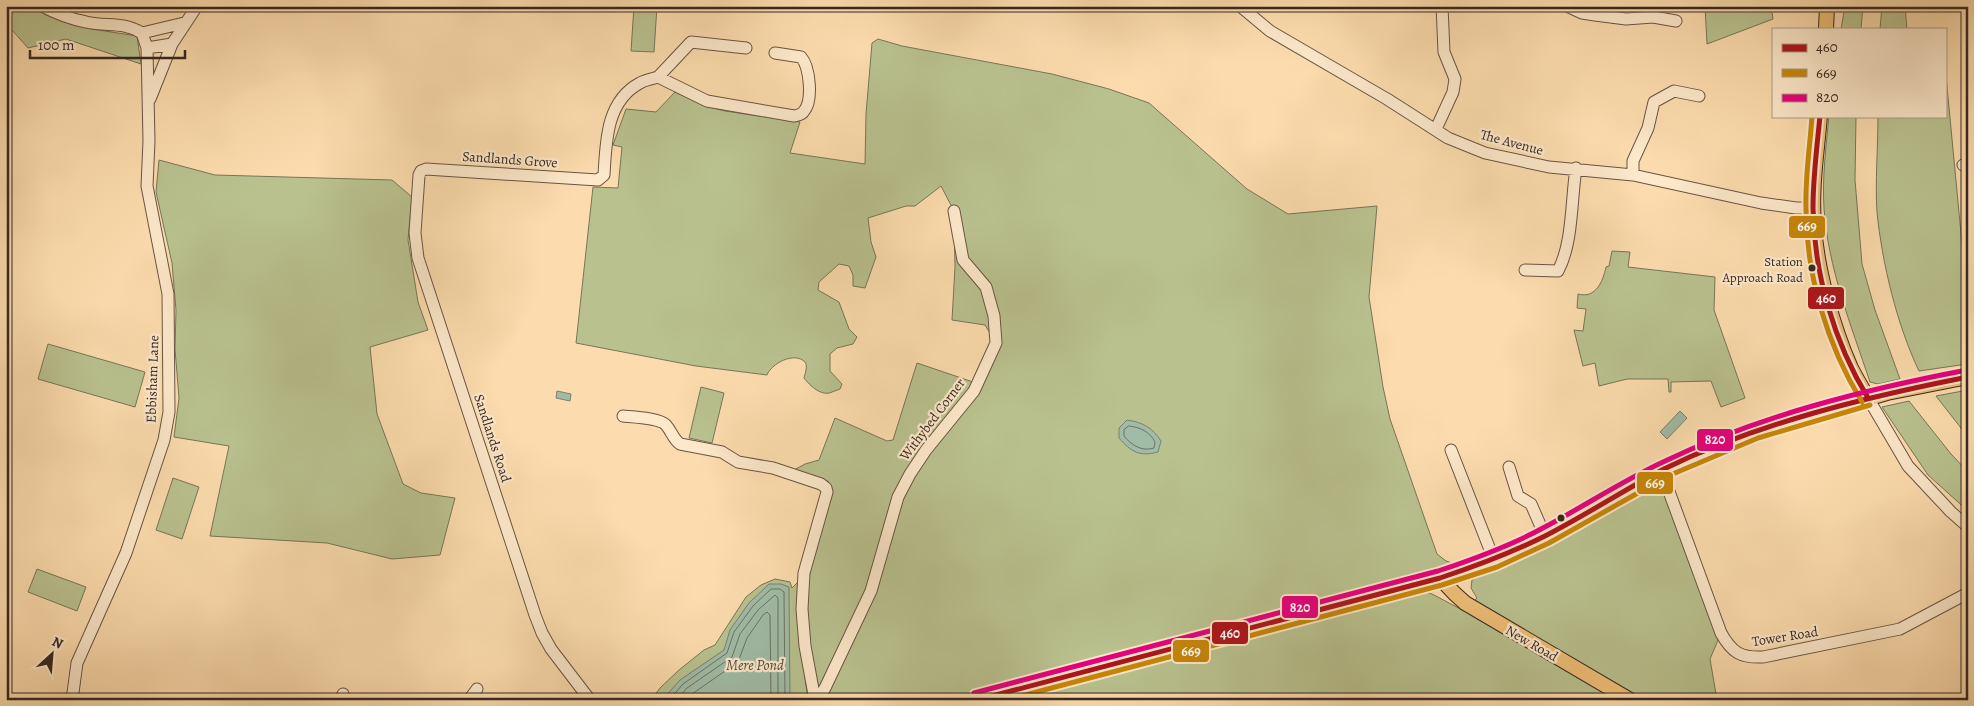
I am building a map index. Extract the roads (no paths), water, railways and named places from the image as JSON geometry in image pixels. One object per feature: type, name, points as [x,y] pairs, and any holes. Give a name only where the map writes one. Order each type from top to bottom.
[{"type":"main road","points":[[1826,28],[1828,6]]},
{"type":"main road","points":[[1820,118],[1813,208],[1815,241],[1824,286],[1834,319],[1851,368],[1868,398]]},
{"type":"main road","points":[[976,700],[1440,578],[1494,560],[1545,536],[1665,469],[1754,431],[1887,392],[1967,377]]},
{"type":"main road","name":"New Road","points":[[1440,578],[1465,603],[1630,700]]},
{"type":"street","points":[[42,6],[62,17],[88,23],[130,26],[142,33],[184,23]]},
{"type":"street","name":"Ebbisham Lane","points":[[148,106],[172,44],[196,6]]},
{"type":"street","name":"The Avenue","points":[[1240,6],[1270,31],[1436,129],[1448,138],[1485,152],[1549,167],[1576,168],[1633,175],[1761,203],[1796,208],[1813,208]]},
{"type":"street","points":[[1436,129],[1453,92],[1455,79],[1444,52],[1442,6]]},
{"type":"street","points":[[1567,6],[1582,13],[1595,16],[1626,19],[1653,17],[1676,21]]},
{"type":"street","name":"Ebbisham Lane","points":[[74,699],[78,663],[126,553],[164,440],[169,412],[168,294],[147,186],[149,140],[147,48],[142,33]]},
{"type":"street","points":[[746,48],[691,42],[658,77],[707,101],[794,116],[800,115],[806,108],[810,80],[806,62],[801,57],[775,53]]},
{"type":"street","points":[[147,48],[172,44]]},
{"type":"street","name":"Sandlands Grove","points":[[421,171],[426,169],[598,180],[604,175],[606,145],[613,112],[629,90],[640,83],[658,77]]},
{"type":"street","points":[[1633,175],[1634,161],[1648,128],[1654,102],[1674,91],[1699,96]]},
{"type":"street","points":[[1525,270],[1558,271],[1565,258],[1568,247],[1571,201],[1576,168]]},
{"type":"street","name":"Sandlands Road","points":[[421,171],[415,233],[418,258],[542,633],[551,649],[590,700]]},
{"type":"street","name":"Withybed Corner","points":[[816,700],[825,688],[871,591],[898,497],[926,450],[974,391],[996,343],[994,316],[986,287],[963,260],[954,211]]},
{"type":"street","points":[[1868,398],[1908,466],[1951,512],[1968,527]]},
{"type":"street","name":"Withybed Corner","points":[[623,416],[660,421],[666,425],[675,440],[680,444],[722,452],[738,462],[785,471],[821,484],[826,488],[827,492],[803,582],[802,608],[805,646],[816,700]]},
{"type":"street","points":[[1451,450],[1494,560]]},
{"type":"street","points":[[1509,467],[1518,496],[1531,504],[1545,536]]},
{"type":"street","name":"Tower Road","points":[[1665,469],[1667,486],[1721,633],[1727,645],[1736,653],[1749,658],[1763,657],[1900,629],[1968,593]]},
{"type":"street","points":[[469,700],[477,689]]},
{"type":"water","points":[[557,391],[571,394],[570,401],[556,398]]},
{"type":"water","points":[[1680,411],[1687,418],[1667,439],[1660,432]]},
{"type":"water","points":[[1127,420],[1138,422],[1151,429],[1161,441],[1158,452],[1146,454],[1136,452],[1123,443],[1119,438],[1119,428]]},
{"type":"water","name":"Mere Pond","points":[[769,584],[781,584],[789,587],[790,700],[662,700],[680,680],[724,650],[730,630],[749,603]]},
{"type":"place","name":"Station Approach Road","points":[[1812,268]]}]
